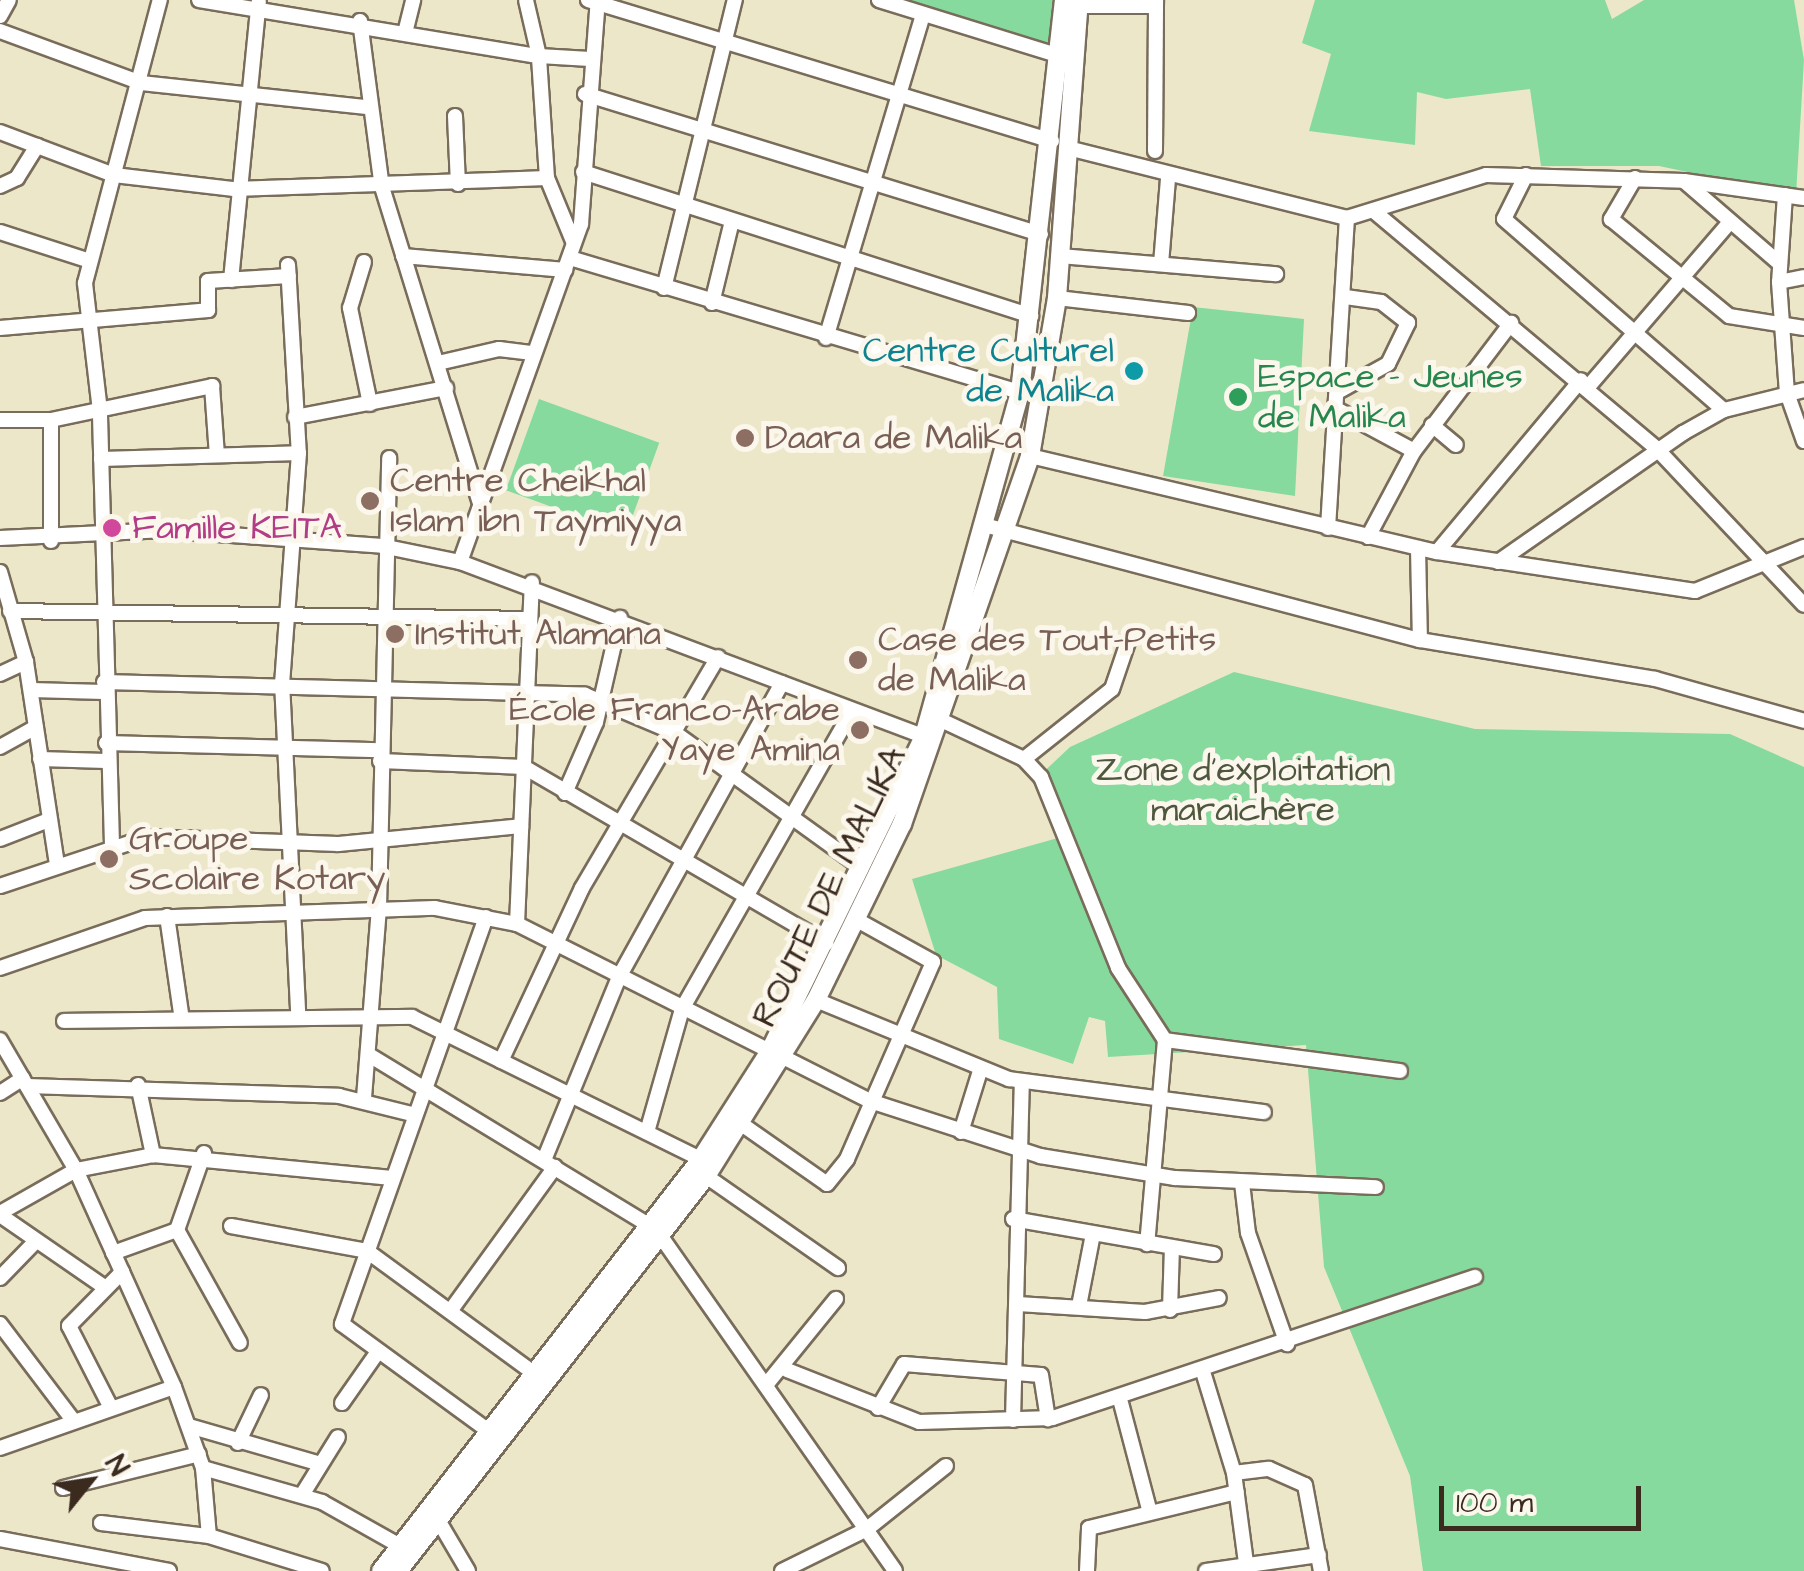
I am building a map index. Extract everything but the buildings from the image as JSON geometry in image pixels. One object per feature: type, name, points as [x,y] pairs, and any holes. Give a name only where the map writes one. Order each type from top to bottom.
[{"type":"main road","name":"ROUTE DE MALIKA","points":[[704,1168],[776,1054],[816,1000],[857,920],[944,722],[1008,534],[1030,456],[1058,298],[1060,56],[1074,2]]},
{"type":"main road","name":"ROUTE DE MALIKA","points":[[398,1571],[740,1123],[924,736],[988,526],[1020,392],[1041,234],[1060,144],[1074,2]]},
{"type":"main road","name":"ROUTE DE MALIKA","points":[[380,1571],[535,1374],[657,1232]]},
{"type":"street","points":[[0,16],[9,0]]},
{"type":"street","points":[[112,845],[106,761],[100,411],[86,260],[141,83],[160,0]]},
{"type":"street","points":[[199,0],[258,4],[539,56],[590,59]]},
{"type":"street","points":[[353,0],[382,187],[479,500]]},
{"type":"street","points":[[406,29],[413,0]]},
{"type":"street","points":[[526,0],[539,56],[547,178],[573,241]]},
{"type":"street","points":[[664,288],[688,207],[734,0]]},
{"type":"street","points":[[879,0],[1060,56]]},
{"type":"street","points":[[460,562],[479,500],[568,264],[582,172],[595,1],[726,46],[1168,178],[1347,218],[1376,213],[1486,175],[1684,181],[1804,198]]},
{"type":"street","points":[[1074,2],[1156,3],[1155,151]]},
{"type":"street","points":[[231,280],[234,189],[258,4]]},
{"type":"street","points":[[826,338],[923,14]]},
{"type":"street","points":[[0,32],[141,83],[248,98],[367,107]]},
{"type":"street","points":[[585,94],[707,128],[1041,234]]},
{"type":"street","points":[[456,116],[458,184]]},
{"type":"street","points":[[0,132],[114,175],[234,189],[382,187],[547,178]]},
{"type":"street","points":[[0,186],[17,178],[38,146]]},
{"type":"street","points":[[582,172],[1031,316]]},
{"type":"street","points":[[1526,175],[1504,219],[1724,410]]},
{"type":"street","points":[[1161,264],[1168,178]]},
{"type":"street","points":[[1636,178],[1612,219],[1729,316],[1782,328],[1804,328]]},
{"type":"street","points":[[1684,181],[1728,224],[1780,264]]},
{"type":"street","points":[[1786,195],[1779,282],[1782,328],[1787,393],[1804,442]]},
{"type":"street","points":[[1376,213],[1585,383],[1657,449],[1760,568],[1804,606]]},
{"type":"street","points":[[1328,528],[1346,298],[1347,218]]},
{"type":"street","points":[[712,303],[732,221]]},
{"type":"street","points":[[1437,552],[1585,383],[1636,336],[1728,224]]},
{"type":"street","points":[[0,232],[86,260]]},
{"type":"street","points":[[403,256],[568,264],[664,288],[1020,392]]},
{"type":"street","points":[[1060,256],[1276,274]]},
{"type":"street","points":[[364,262],[350,308],[370,404]]},
{"type":"street","points":[[0,328],[93,326],[208,310],[208,281],[288,271],[300,453],[282,682],[298,1013]]},
{"type":"street","points":[[1779,282],[1804,278]]},
{"type":"street","points":[[1058,298],[1188,313]]},
{"type":"street","points":[[1339,391],[1388,364],[1408,323],[1381,302],[1346,298]]},
{"type":"street","points":[[1368,537],[1414,450],[1511,322]]},
{"type":"street","points":[[438,363],[499,350],[534,353]]},
{"type":"street","points":[[0,420],[51,420],[212,386],[217,455]]},
{"type":"street","points":[[295,417],[446,388]]},
{"type":"street","points":[[1498,562],[1657,449],[1724,410],[1804,390]]},
{"type":"street","points":[[1338,410],[1414,450]]},
{"type":"street","points":[[51,420],[51,540]]},
{"type":"street","points":[[1432,425],[1456,445]]},
{"type":"street","points":[[100,460],[300,453]]},
{"type":"street","points":[[1030,456],[1437,552],[1695,592],[1804,547]]},
{"type":"street","points":[[364,1098],[379,908],[382,546],[388,458]]},
{"type":"street","points":[[988,526],[1420,640],[1655,679],[1804,721]]},
{"type":"street","points":[[0,538],[292,538],[382,546],[460,562],[532,582],[852,711],[924,736]]},
{"type":"street","points":[[1418,548],[1420,640]]},
{"type":"street","points":[[0,572],[5,603],[26,662],[58,864]]},
{"type":"street","points":[[517,924],[532,582]]},
{"type":"street","points":[[5,603],[530,619]]},
{"type":"street","points":[[564,793],[602,699],[620,618]]},
{"type":"street","points":[[1024,759],[1112,690],[1130,639]]},
{"type":"street","points":[[501,1061],[554,944],[718,657]]},
{"type":"street","points":[[0,674],[26,662]]},
{"type":"street","points":[[31,690],[282,682],[526,690],[602,699],[675,733],[861,866]]},
{"type":"street","points":[[451,1310],[550,1164],[620,977],[680,858],[782,682]]},
{"type":"street","points":[[647,1132],[682,1009],[742,891],[852,711]]},
{"type":"street","points":[[944,722],[1024,759],[1066,827],[1124,981],[1165,1040],[1147,1244]]},
{"type":"street","points":[[0,747],[36,727]]},
{"type":"street","points":[[106,743],[284,748],[524,767],[826,943]]},
{"type":"street","points":[[40,759],[106,761]]},
{"type":"street","points":[[0,840],[50,820]]},
{"type":"street","points":[[0,886],[112,845],[289,838],[380,840],[522,826]]},
{"type":"street","points":[[0,968],[125,922],[167,916],[379,908],[486,916],[517,924],[870,1101],[1016,1150],[1154,1175],[1242,1183],[1376,1187]]},
{"type":"street","points":[[167,916],[181,1013]]},
{"type":"street","points":[[486,916],[412,1114],[342,1324],[490,1432]]},
{"type":"street","points":[[740,1123],[827,1184],[870,1101],[933,962],[857,920]]},
{"type":"street","points":[[816,1000],[898,1040],[980,1071],[1162,1105],[1264,1112]]},
{"type":"street","points":[[64,1021],[181,1013],[412,1017],[647,1132],[704,1168],[838,1268]]},
{"type":"street","points":[[0,1040],[76,1170],[174,1388],[201,1461],[210,1536]]},
{"type":"street","points":[[1165,1040],[1400,1070]]},
{"type":"street","points":[[369,1055],[423,1084],[657,1232],[895,1571]]},
{"type":"street","points":[[962,1132],[980,1071]]},
{"type":"street","points":[[1013,1420],[1017,1312],[1012,1219],[1022,1081]]},
{"type":"street","points":[[0,1094],[25,1082],[138,1085],[364,1098],[412,1114]]},
{"type":"street","points":[[138,1085],[153,1155]]},
{"type":"street","points":[[104,1286],[34,1242],[0,1214],[76,1170],[153,1155],[204,1153],[392,1178]]},
{"type":"street","points":[[204,1153],[177,1230],[240,1343]]},
{"type":"street","points":[[1242,1183],[1248,1233],[1287,1344]]},
{"type":"street","points":[[1012,1219],[1092,1239],[1214,1254]]},
{"type":"street","points":[[231,1226],[308,1233],[367,1251],[535,1374]]},
{"type":"street","points":[[113,1253],[177,1230]]},
{"type":"street","points":[[1080,1306],[1092,1239]]},
{"type":"street","points":[[0,1278],[34,1242]]},
{"type":"street","points":[[1170,1310],[1172,1248]]},
{"type":"street","points":[[110,1406],[69,1326],[104,1286],[122,1272]]},
{"type":"street","points":[[788,1370],[878,1408],[938,1424],[1048,1418],[1121,1402],[1204,1375],[1475,1277]]},
{"type":"street","points":[[1017,1312],[1035,1302],[1170,1310],[1219,1298]]},
{"type":"street","points":[[766,1385],[788,1370],[836,1299]]},
{"type":"street","points":[[0,1324],[72,1419]]},
{"type":"street","points":[[342,1403],[377,1353]]},
{"type":"street","points":[[878,1408],[904,1364],[1043,1376],[1048,1418]]},
{"type":"street","points":[[1204,1375],[1234,1473],[1246,1568]]},
{"type":"street","points":[[0,1448],[72,1419],[174,1388]]},
{"type":"street","points":[[238,1442],[261,1395]]},
{"type":"street","points":[[1121,1402],[1149,1509]]},
{"type":"street","points":[[189,1426],[321,1464]]},
{"type":"street","points":[[302,1494],[338,1438]]},
{"type":"street","points":[[63,1488],[201,1461],[302,1494],[400,1546]]},
{"type":"street","points":[[782,1571],[867,1528],[946,1466]]},
{"type":"street","points":[[1234,1473],[1270,1470],[1304,1484],[1321,1571]]},
{"type":"street","points":[[1087,1571],[1086,1530],[1149,1509],[1238,1492]]},
{"type":"street","points":[[438,1520],[468,1571]]},
{"type":"street","points":[[101,1523],[210,1536],[322,1571]]},
{"type":"street","points":[[0,1539],[169,1571]]},
{"type":"street","points":[[1206,1571],[1319,1555]]},
{"type":"green space","points":[[906,0],[1055,0],[1054,31],[1050,45]]},
{"type":"green space","points":[[1315,0],[1605,0],[1612,19],[1644,0],[1794,0],[1804,60],[1796,195],[1659,166],[1541,166],[1530,89],[1446,99],[1417,92],[1415,145],[1309,131],[1331,54],[1302,43]]},
{"type":"green space","name":"Espace - Jeunes de Malika","points":[[1193,307],[1304,319],[1295,496],[1163,476]]},
{"type":"green space","points":[[539,399],[659,443],[626,534],[506,490]]},
{"type":"green space","name":"Zone d'exploitation maraichère","points":[[1234,672],[1475,729],[1730,734],[1804,767],[1804,1571],[1423,1571],[1410,1476],[1324,1267],[1306,1045],[1108,1057],[1105,1021],[1089,1017],[1073,1064],[999,1039],[997,987],[936,955],[912,879],[1065,836],[1035,780],[1070,747]]},
{"type":"place","name":"Centre Culturel de Malika","points":[[1134,371]]},
{"type":"place","name":"Espace - Jeunes de Malika","points":[[1238,397]]},
{"type":"place","name":"Daara de Malika","points":[[745,438]]},
{"type":"place","name":"Centre Cheikhal Islam ibn Taymiyya","points":[[370,501]]},
{"type":"place","name":"Famille KEITA","points":[[112,528]]},
{"type":"place","name":"Institut Alamana","points":[[395,634]]},
{"type":"place","name":"Case des Tout-Petits de Malika","points":[[858,660]]},
{"type":"place","name":"École Franco-Arabe Yaye Amina","points":[[860,730]]},
{"type":"place","name":"Groupe Scolaire Kotary","points":[[109,859]]}]
